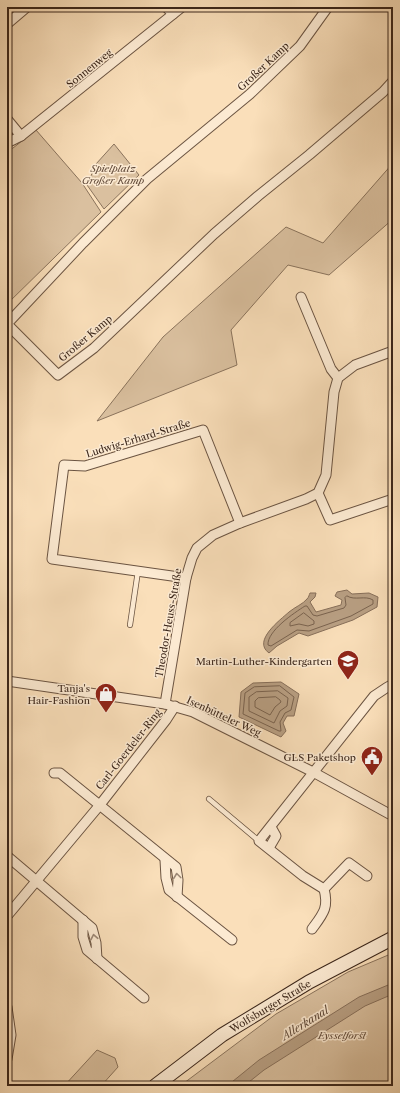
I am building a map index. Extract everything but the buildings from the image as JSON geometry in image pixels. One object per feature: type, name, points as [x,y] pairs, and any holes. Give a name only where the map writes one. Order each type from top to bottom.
[{"type":"street","points":[[7,24],[27,7]]},
{"type":"street","points":[[166,7],[173,14]]},
{"type":"street","name":"Sonnenweg","points":[[7,144],[21,136],[182,7]]},
{"type":"street","name":"Großer Kamp","points":[[328,7],[300,46],[258,87],[147,179],[83,243],[7,324],[58,375],[94,348],[214,234],[309,155],[393,81]]},
{"type":"street","points":[[7,119],[21,136]]},
{"type":"street","points":[[301,296],[331,369],[338,378]]},
{"type":"street","points":[[393,351],[355,365],[338,378],[334,392],[326,476],[318,493],[330,520],[393,499]]},
{"type":"street","name":"Ludwig-Erhard-Straße","points":[[186,578],[52,559],[64,465],[85,466],[203,430],[240,523]]},
{"type":"street","name":"Theodor-Heuss-Straße","points":[[165,704],[186,578],[192,558],[197,548],[213,535],[318,493]]},
{"type":"street","name":"Isenbütteler Weg","points":[[7,681],[165,704],[193,712],[313,772],[393,816]]},
{"type":"street","points":[[312,929],[325,911],[327,898],[324,889],[303,876],[259,841],[374,696],[393,684]]},
{"type":"street","name":"Carl-Goerdeler-Ring","points":[[7,916],[99,806],[166,720],[174,706]]},
{"type":"street","name":"Carl-Goerdeler-Ring","points":[[54,773],[60,773],[99,806]]},
{"type":"street","points":[[99,806],[165,860],[176,867],[178,880],[177,897],[232,940]]},
{"type":"street","points":[[269,848],[276,836],[271,827]]},
{"type":"street","points":[[7,856],[92,928],[96,942],[97,959],[144,998]]},
{"type":"street","points":[[324,889],[349,863],[367,876]]},
{"type":"street","name":"Wolfsburger Straße","points":[[155,1086],[222,1035],[309,982],[393,938]]},
{"type":"street","points":[[7,1007],[11,1035],[7,1059]]},
{"type":"lane","points":[[130,625],[138,571]]},
{"type":"lane","points":[[209,799],[259,841]]},
{"type":"green space","points":[[36,130],[82,183],[101,212],[7,304],[7,150],[13,148]]},
{"type":"green space","name":"Spielplatz Großer Kamp","points":[[114,144],[139,175],[104,209],[87,185],[96,164]]},
{"type":"green space","points":[[393,163],[393,219],[329,275],[288,265],[231,330],[237,365],[97,421],[163,337],[286,227],[323,243]]},
{"type":"green space","name":"Eysselforst","points":[[393,953],[393,1086],[180,1086],[276,1014],[348,972]]},
{"type":"green space","points":[[97,1050],[115,1058],[118,1067],[101,1086],[64,1086]]},
{"type":"water","points":[[347,590],[352,594],[369,593],[378,597],[377,607],[353,620],[308,636],[299,633],[277,646],[269,653],[265,648],[265,637],[269,631],[289,612],[305,601],[310,593],[316,593],[315,597],[310,602],[316,612],[341,605],[342,600],[335,596],[337,592]]},
{"type":"water","points":[[281,682],[299,694],[294,716],[287,716],[283,723],[286,731],[281,737],[239,717],[241,692],[253,683]]},
{"type":"water","points":[[393,983],[393,994],[365,1006],[264,1070],[244,1086],[227,1086],[259,1060],[359,997]]},
{"type":"place","name":"Martin-Luther-Kindergarten","points":[[348,680]]},
{"type":"place","name":"Tanja's Hair-Fashion","points":[[106,714]]},
{"type":"place","name":"GLS Paketshop","points":[[372,776]]},
{"type":"water label","name":"Allerkanal","points":[[305,1023]]}]
